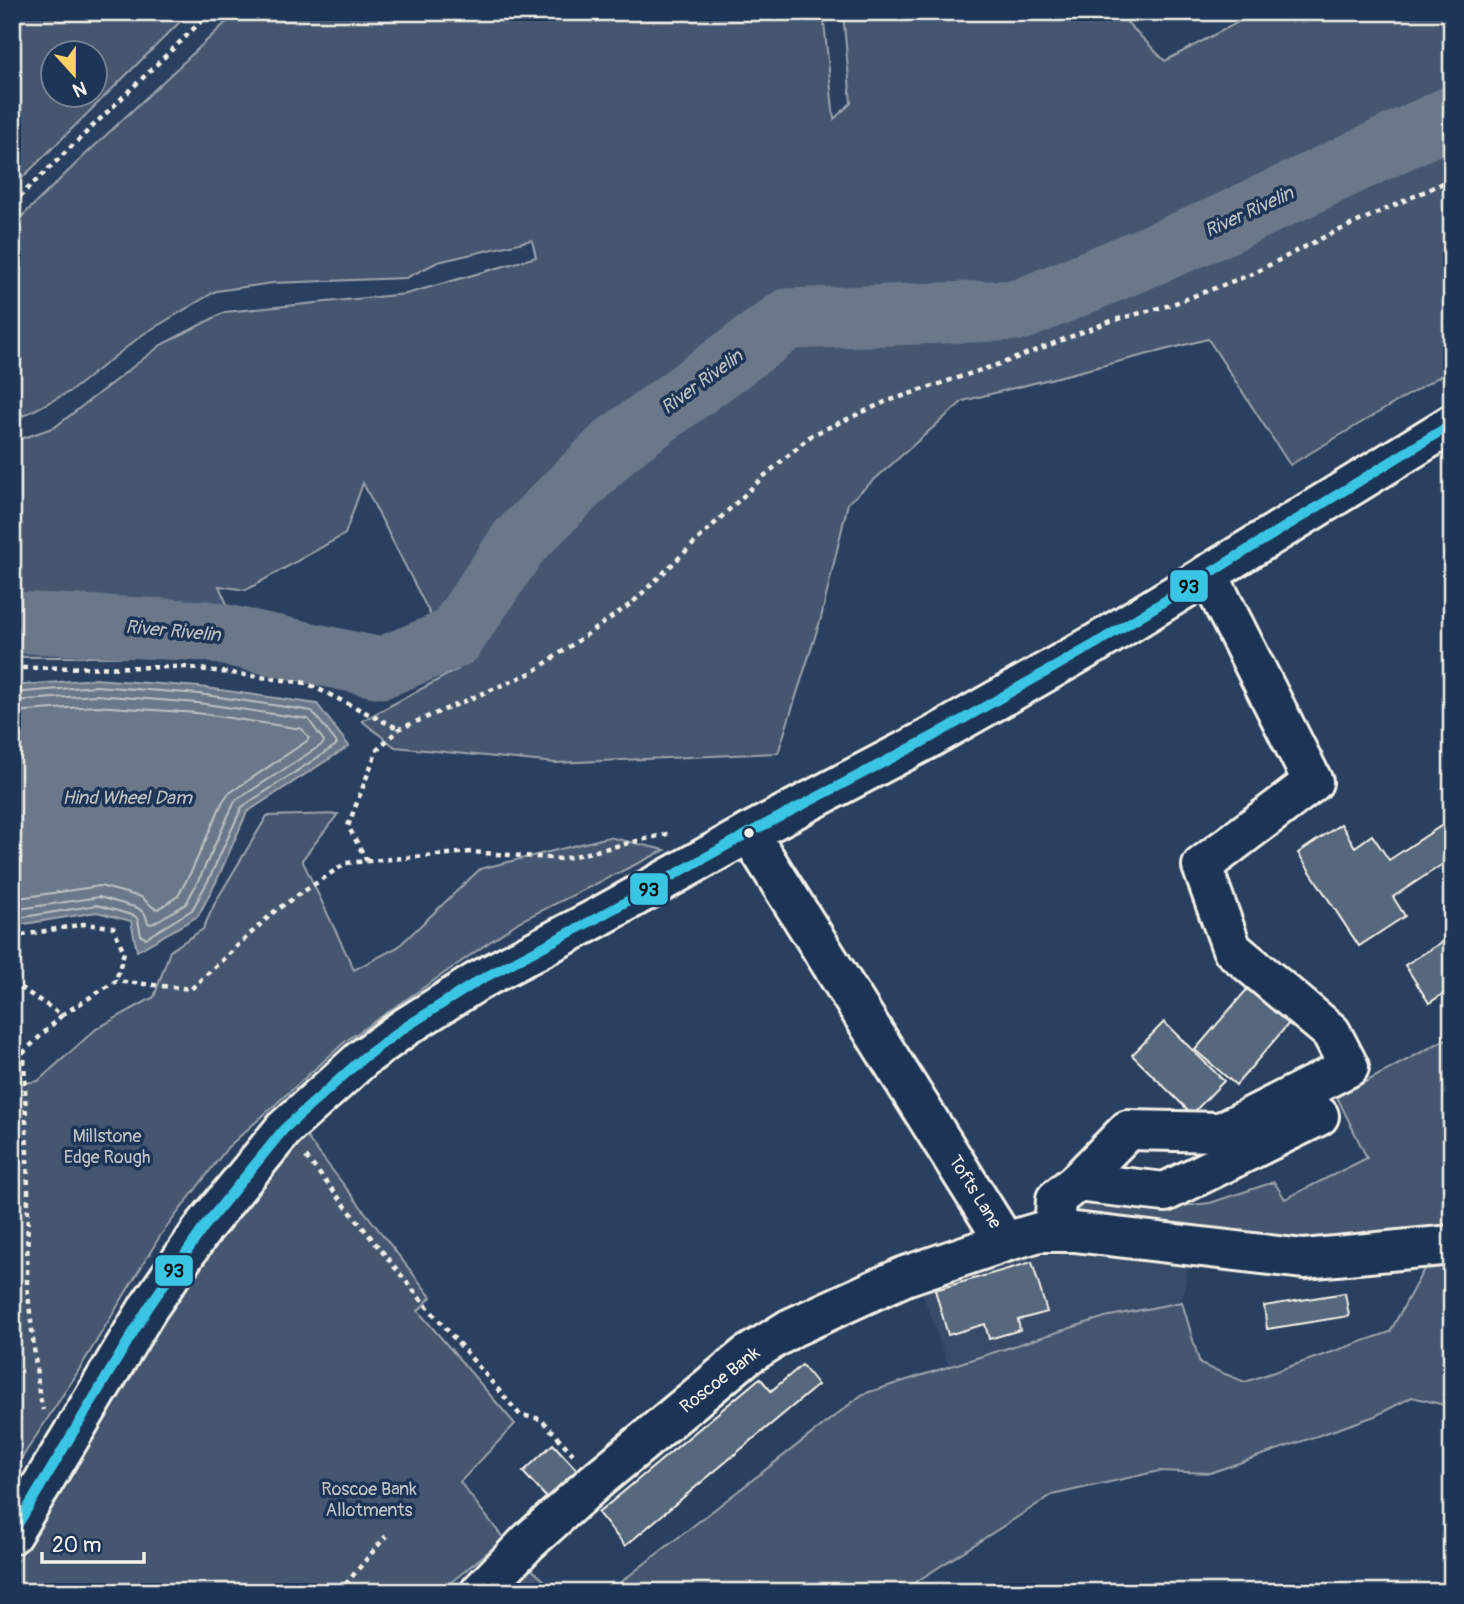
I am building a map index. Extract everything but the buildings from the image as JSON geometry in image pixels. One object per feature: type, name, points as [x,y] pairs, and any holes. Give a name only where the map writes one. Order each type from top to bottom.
[{"type":"main road","points":[[12,1534],[148,1308],[204,1227],[284,1129],[363,1058],[404,1028],[478,981],[930,738],[1095,644],[1452,424]]},
{"type":"main road","points":[[1054,1232],[1056,1199],[1077,1182],[1128,1130],[1221,1132],[1349,1067],[1331,1032],[1232,949],[1202,866],[1313,782],[1208,574]]},
{"type":"main road","name":"Tofts Lane","points":[[749,833],[1006,1242],[1039,1232],[1074,1231],[1304,1259],[1452,1245]]},
{"type":"main road","points":[[1077,1182],[1166,1192],[1319,1116]]},
{"type":"main road","name":"Roscoe Bank","points":[[480,1592],[528,1542],[596,1481],[746,1356],[791,1328],[905,1276],[1006,1242]]},
{"type":"path","points":[[12,204],[211,12]]},
{"type":"path","points":[[367,861],[348,826],[377,750],[399,729],[533,672],[632,603],[763,477],[811,435],[885,402],[1008,361],[1111,321],[1170,305],[1252,274],[1320,239],[1452,179]]},
{"type":"path","points":[[12,668],[184,667],[306,683],[399,729]]},
{"type":"path","points":[[12,1054],[24,1052],[62,1015],[116,981],[191,989],[276,910],[346,863],[471,852],[562,859],[679,831]]},
{"type":"path","points":[[12,937],[84,924],[113,927],[124,952],[116,981]]},
{"type":"path","points":[[12,982],[62,1015]]},
{"type":"path","points":[[24,1052],[26,1285],[44,1415],[65,1447]]},
{"type":"path","points":[[284,1129],[418,1296],[520,1415],[541,1419],[596,1481]]},
{"type":"path","points":[[340,1592],[386,1536]]},
{"type":"shaded area","points":[[1087,1249],[1190,1255],[1182,1302],[1105,1317],[949,1367],[923,1294],[933,1284],[1037,1254],[1056,1256]]},
{"type":"green space","points":[[12,12],[190,12],[108,93],[108,38],[38,38],[38,108],[93,108],[12,188]]},
{"type":"green space","points":[[237,12],[823,12],[834,119],[851,103],[843,12],[932,12],[996,16],[995,12],[1117,12],[1165,61],[1257,12],[1452,12],[1452,369],[1290,465],[1208,339],[963,401],[848,503],[821,618],[778,753],[556,763],[395,747],[362,721],[458,669],[363,483],[345,534],[246,590],[219,586],[250,657],[12,657],[12,442],[55,427],[161,345],[225,312],[406,294],[536,257],[532,240],[438,262],[406,278],[273,283],[216,291],[142,335],[71,391],[23,416],[12,396],[12,226]]},
{"type":"green space","name":"Millstone Edge Rough","points":[[338,814],[302,860],[354,970],[398,947],[480,869],[609,837],[665,850],[520,921],[346,1041],[228,1147],[160,1236],[74,1378],[12,1473],[12,1085],[38,1081],[96,1029],[154,997],[170,951],[203,929],[216,901],[267,816]]},
{"type":"green space","points":[[1452,1036],[1452,1235],[1354,1245],[1074,1215],[1075,1200],[1173,1207],[1210,1203],[1274,1182],[1285,1199],[1367,1158],[1337,1097]]},
{"type":"green space","name":"Roscoe Bank Allotments","points":[[305,1135],[431,1297],[418,1311],[515,1424],[460,1482],[504,1539],[450,1583],[446,1592],[12,1592],[12,1569],[168,1307],[276,1162]]},
{"type":"green space","points":[[1452,1266],[1452,1407],[1412,1397],[1375,1416],[1210,1473],[1159,1471],[1052,1495],[900,1592],[608,1592],[863,1394],[1105,1317],[1182,1302],[1200,1364],[1245,1382],[1390,1332],[1424,1269]]},
{"type":"green space","points":[[528,1566],[557,1592],[499,1592]]},
{"type":"water","name":"Hind Wheel Dam","points":[[95,679],[199,687],[317,704],[349,746],[247,812],[198,916],[137,951],[131,921],[97,912],[12,926],[12,686]]},
{"type":"waterway","name":"River Rivelin","points":[[12,622],[207,631],[381,668],[454,638],[519,542],[616,445],[788,319],[1020,310],[1216,228],[1452,116]]},
{"type":"transit line","name":"93","points":[[12,1534],[148,1308],[204,1227],[284,1129],[363,1058],[404,1028],[478,981],[930,738],[1095,644],[1452,424]]}]
